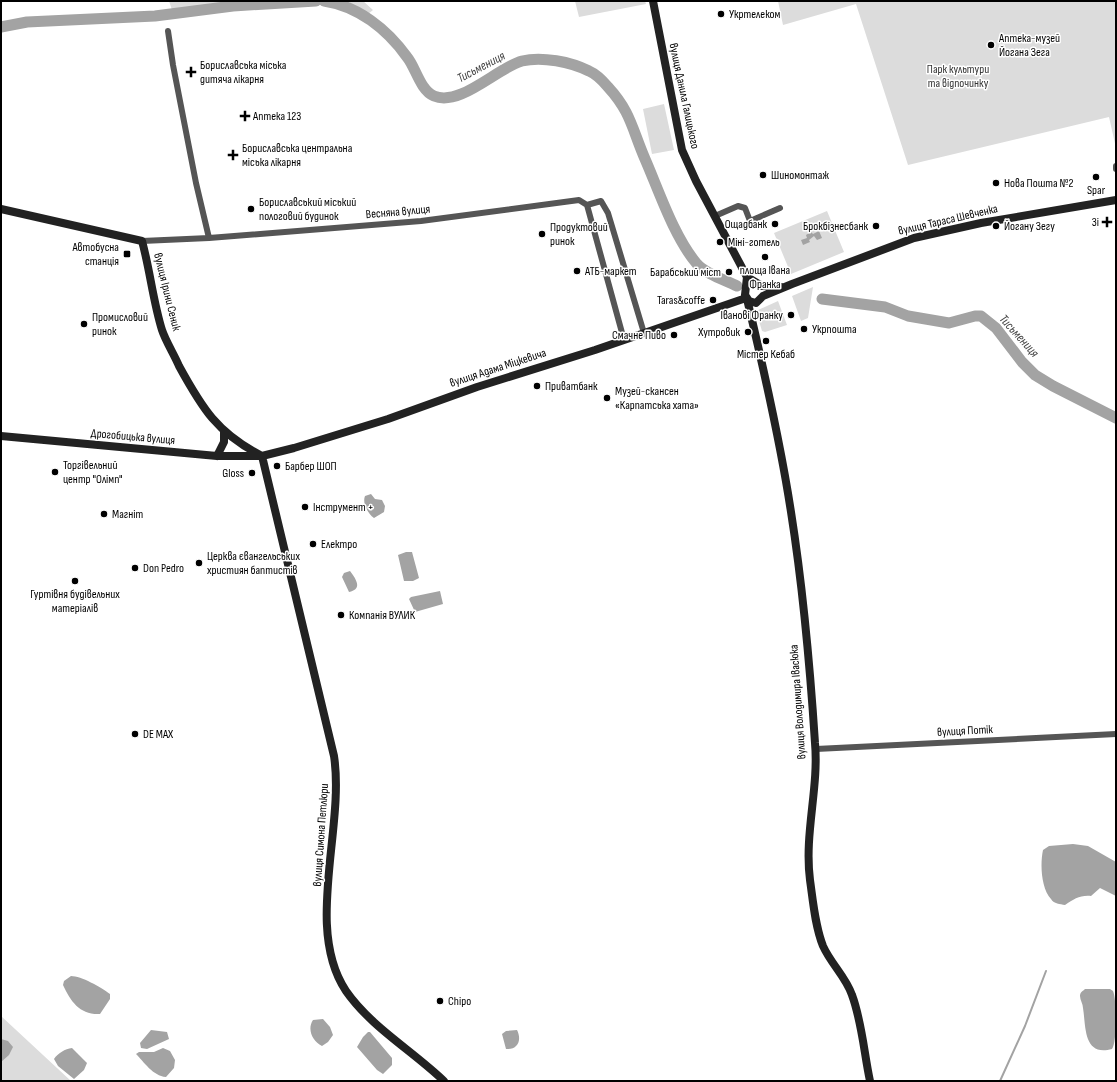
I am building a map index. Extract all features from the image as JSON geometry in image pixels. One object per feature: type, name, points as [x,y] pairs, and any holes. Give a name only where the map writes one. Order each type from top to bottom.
[{"type":"main road","name":"вулиця Данила Галицького","points":[[653,1],[682,150],[696,181],[747,277]]},
{"type":"main road","name":"вулиця Тараса Шевченка","points":[[792,284],[893,246],[942,231],[1116,200]]},
{"type":"main road","name":"вулиця Ірини Сеник","points":[[1,209],[142,241],[162,330],[191,388],[205,412],[224,431],[247,448],[262,456]]},
{"type":"main road","points":[[747,277],[762,288],[763,296]]},
{"type":"main road","points":[[747,277],[744,299],[751,314]]},
{"type":"main road","points":[[746,289],[753,284],[775,288],[792,284]]},
{"type":"main road","points":[[751,314],[756,303],[763,296],[792,284]]},
{"type":"main road","points":[[744,299],[756,303]]},
{"type":"main road","name":"вулиця Адама Міцкевича","points":[[262,456],[350,431],[477,387],[624,340],[744,299]]},
{"type":"main road","name":"вулиця Володимира Івасюка","points":[[751,314],[772,408],[791,512],[811,681],[816,749],[810,833],[809,877],[816,921],[824,947],[852,994],[870,1081]]},
{"type":"main road","points":[[217,456],[224,442],[224,431]]},
{"type":"main road","name":"Дрогобицька вулиця","points":[[1,436],[217,456],[262,456]]},
{"type":"main road","name":"вулиця Симона Петлюри","points":[[262,456],[334,756],[337,774],[337,797],[326,919],[327,941],[332,961],[340,981],[355,1001],[378,1024],[444,1081]]},
{"type":"street","points":[[168,31],[173,65],[196,183],[209,238]]},
{"type":"street","name":"Весняна вулиця","points":[[142,241],[209,238],[421,221],[579,200],[587,205],[601,201],[608,212],[644,333]]},
{"type":"street","points":[[587,205],[624,340]]},
{"type":"street","points":[[715,216],[738,206],[745,208],[750,221],[780,208]]},
{"type":"street","name":"вулиця Потік","points":[[816,749],[1116,734]]},
{"type":"green space","points":[[169,1],[235,1],[172,10]]},
{"type":"green space","points":[[347,1],[363,1],[373,10],[368,14]]},
{"type":"green space","points":[[575,1],[645,1],[646,4],[579,17]]},
{"type":"green space","name":"Парк культури та відпочинку","points":[[778,1],[1116,1],[1116,148],[1109,117],[908,165],[856,4],[783,25]]},
{"type":"green space","points":[[664,104],[674,150],[652,154],[643,109]]},
{"type":"green space","points":[[827,211],[844,252],[791,274],[774,233]]},
{"type":"green space","points":[[813,287],[808,318],[801,321],[792,296]]},
{"type":"green space","points":[[778,301],[787,325],[765,332],[762,331],[756,311]]},
{"type":"green space","points":[[1,1016],[71,1081],[1,1081]]},
{"type":"shaded area","points":[[819,231],[822,238],[817,240],[814,236],[809,240],[810,242],[803,245],[801,240],[807,238],[806,235],[811,232],[813,234]]},
{"type":"shaded area","points":[[371,494],[375,499],[382,500],[385,506],[384,512],[374,518],[368,511],[364,502],[365,496]]},
{"type":"shaded area","points":[[406,552],[412,552],[419,578],[413,581],[404,581],[398,555]]},
{"type":"shaded area","points":[[350,571],[356,580],[357,586],[356,589],[349,592],[342,577],[344,573]]},
{"type":"shaded area","points":[[440,591],[443,604],[415,612],[409,599],[411,597]]},
{"type":"shaded area","points":[[1073,844],[1088,846],[1116,862],[1116,896],[1100,888],[1091,896],[1077,898],[1065,905],[1057,904],[1052,901],[1043,882],[1043,850],[1049,846]]},
{"type":"shaded area","points":[[71,976],[91,982],[110,994],[110,999],[100,1014],[93,1014],[82,1010],[69,997],[63,985],[64,981]]},
{"type":"shaded area","points":[[1085,989],[1110,989],[1113,991],[1116,1021],[1115,1039],[1112,1049],[1103,1050],[1096,1048],[1091,1044],[1088,1038],[1083,1006],[1080,999],[1081,993]]},
{"type":"shaded area","points":[[323,1019],[330,1027],[333,1035],[328,1042],[322,1046],[313,1038],[310,1027],[313,1020]]},
{"type":"shaded area","points":[[151,1030],[167,1032],[169,1039],[147,1049],[141,1048],[140,1043]]},
{"type":"shaded area","points":[[517,1030],[519,1037],[518,1044],[513,1048],[506,1049],[502,1034],[506,1031]]},
{"type":"shaded area","points":[[368,1032],[370,1032],[392,1058],[392,1065],[383,1074],[377,1070],[357,1047]]},
{"type":"shaded area","points":[[1,1039],[8,1041],[13,1047],[9,1055],[1,1062]]},
{"type":"shaded area","points":[[72,1048],[87,1063],[84,1070],[74,1079],[58,1066],[54,1059],[62,1052]]},
{"type":"shaded area","points":[[163,1048],[170,1051],[175,1060],[174,1068],[166,1077],[153,1071],[136,1054],[139,1052],[154,1052]]},
{"type":"waterway","name":"Тисьмениця","points":[[1,27],[27,22],[155,16],[233,6],[316,1]]},
{"type":"waterway","name":"Тисьмениця","points":[[324,1],[348,8],[371,20],[381,28],[399,47],[410,62],[425,89],[434,96],[444,98],[467,92],[501,71],[522,61],[538,59],[556,61],[574,65],[594,74],[604,82],[622,105],[674,227],[689,253],[697,264],[705,271],[737,286]]},
{"type":"waterway","name":"Тисьмениця","points":[[822,299],[885,307],[908,316],[949,323],[975,316],[981,316],[996,328],[1022,362],[1035,375],[1053,386],[1116,418]]},
{"type":"waterway","points":[[1000,1081],[1025,1026],[1046,971]]},
{"type":"place","name":"Укртелеком","points":[[721,14]]},
{"type":"place","name":"Аптека-музей Йогана Зега","points":[[991,45]]},
{"type":"place","name":"Бориславська міська дитяча лікарня","points":[[191,72]]},
{"type":"place","name":"Аптека 123","points":[[245,116]]},
{"type":"place","name":"Бориславська центральна міська лікарня","points":[[233,155]]},
{"type":"place","name":"Шиномонтаж","points":[[763,175]]},
{"type":"place","name":"Spar","points":[[1096,177]]},
{"type":"place","name":"Нова Пошта №2","points":[[996,183]]},
{"type":"place","name":"Бориславський міський пологовий будинок","points":[[251,209]]},
{"type":"place","name":"3і","points":[[1107,222]]},
{"type":"place","name":"Ощадбанк","points":[[775,224]]},
{"type":"place","name":"Брокбізнесбанк","points":[[876,226]]},
{"type":"place","name":"Йогану Зегу","points":[[996,226]]},
{"type":"place","name":"Продуктовий ринок","points":[[542,234]]},
{"type":"place","name":"Міні-готель","points":[[720,242]]},
{"type":"place","name":"Автобусна станція","points":[[127,254]]},
{"type":"place","name":"площа Івана Франка","points":[[765,257]]},
{"type":"place","name":"АТБ-маркет","points":[[577,271]]},
{"type":"place","name":"Барабський міст","points":[[729,272]]},
{"type":"place","name":"Taras&coffe","points":[[713,300]]},
{"type":"place","name":"Іванові Франку","points":[[791,315]]},
{"type":"place","name":"Промисловий ринок","points":[[84,324]]},
{"type":"place","name":"Укрпошта","points":[[804,329]]},
{"type":"place","name":"Хутровик","points":[[748,332]]},
{"type":"place","name":"Смачне Пиво","points":[[674,335]]},
{"type":"place","name":"Містер Кебаб","points":[[766,341]]},
{"type":"place","name":"Приватбанк","points":[[537,386]]},
{"type":"place","name":"Музей-скансен «Карпатська хата»","points":[[607,398]]},
{"type":"place","name":"Барбер ШОП","points":[[277,466]]},
{"type":"place","name":"Торгівельний центр \"Олімп\"","points":[[55,472]]},
{"type":"place","name":"Gloss","points":[[252,473]]},
{"type":"place","name":"Інструмент +","points":[[305,507]]},
{"type":"place","name":"Магніт","points":[[104,514]]},
{"type":"place","name":"Електро","points":[[313,544]]},
{"type":"place","name":"Церква євангельських християн баптистів","points":[[199,563]]},
{"type":"place","name":"Don Pedro","points":[[135,568]]},
{"type":"place","name":"Гуртівня будівельних матеріалів","points":[[75,581]]},
{"type":"place","name":"Компанія ВУЛИК","points":[[341,615]]},
{"type":"place","name":"DE MAX","points":[[135,734]]},
{"type":"place","name":"Chipo","points":[[440,1001]]}]
